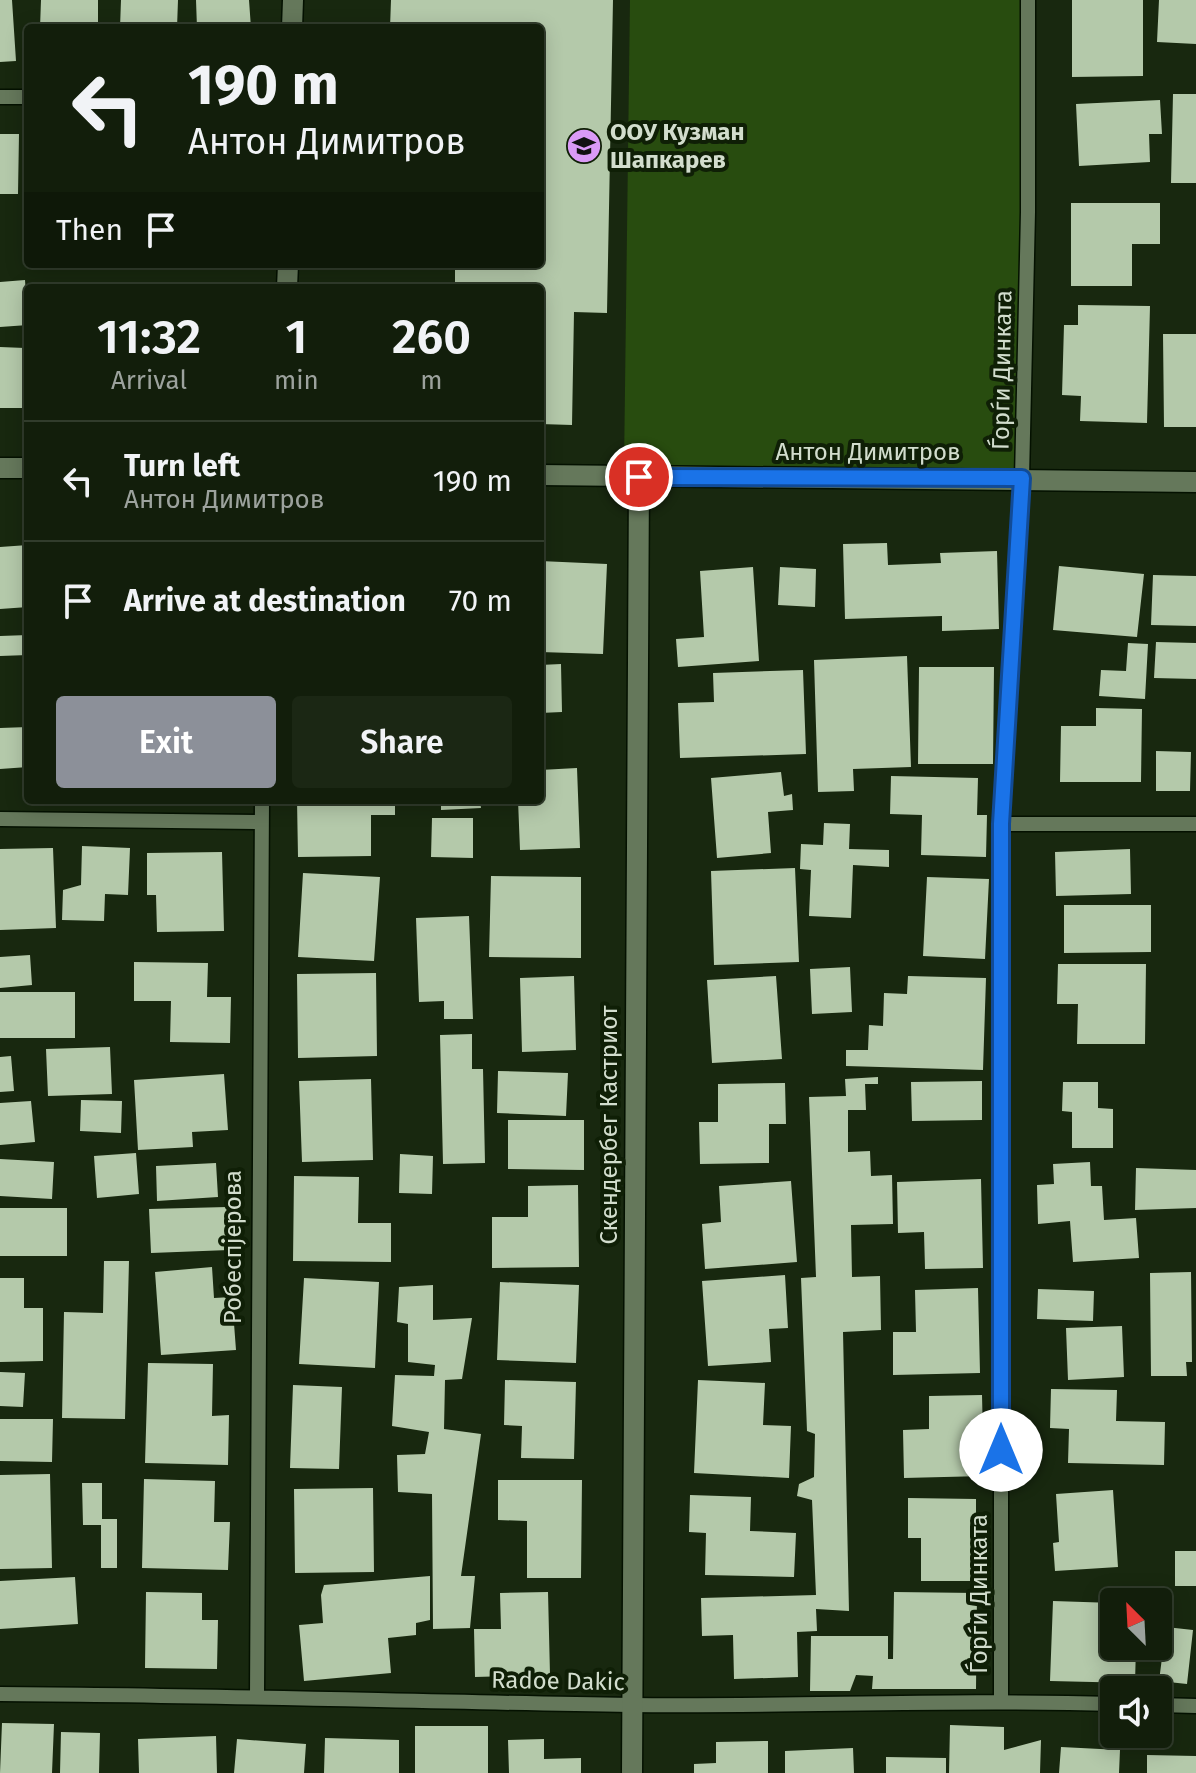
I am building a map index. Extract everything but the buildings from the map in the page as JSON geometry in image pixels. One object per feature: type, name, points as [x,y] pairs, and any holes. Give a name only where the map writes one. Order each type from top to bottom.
[{"type":"street","points":[[292,24],[293,0]]},
{"type":"street","points":[[0,468],[24,468]]},
{"type":"street","name":"Антон Димитров","points":[[544,475],[1196,482]]},
{"type":"street","name":"Скендербег Кастриот","points":[[632,1773],[639,477]]},
{"type":"lane","name":"Ѓорѓи Динката","points":[[1001,1701],[1001,824],[1022,478],[1028,212],[1028,0]]},
{"type":"lane","points":[[0,97],[24,97]]},
{"type":"lane","name":"Робеспјерова","points":[[257,1695],[262,804]]},
{"type":"lane","points":[[0,819],[261,822]]},
{"type":"lane","points":[[1001,824],[1196,824]]},
{"type":"lane","name":"Radoe Dakic","points":[[0,1694],[257,1695],[632,1705],[1001,1701],[1100,1704]]},
{"type":"lane","points":[[1172,1705],[1196,1706]]},
{"type":"green space","points":[[630,0],[1028,0],[1022,478],[624,467]]},
{"type":"place","name":"ООУ Кузман Шапкарев","points":[[584,146]]},
{"type":"route","points":[[639,477],[1022,478],[1001,824],[1001,1450]]}]
